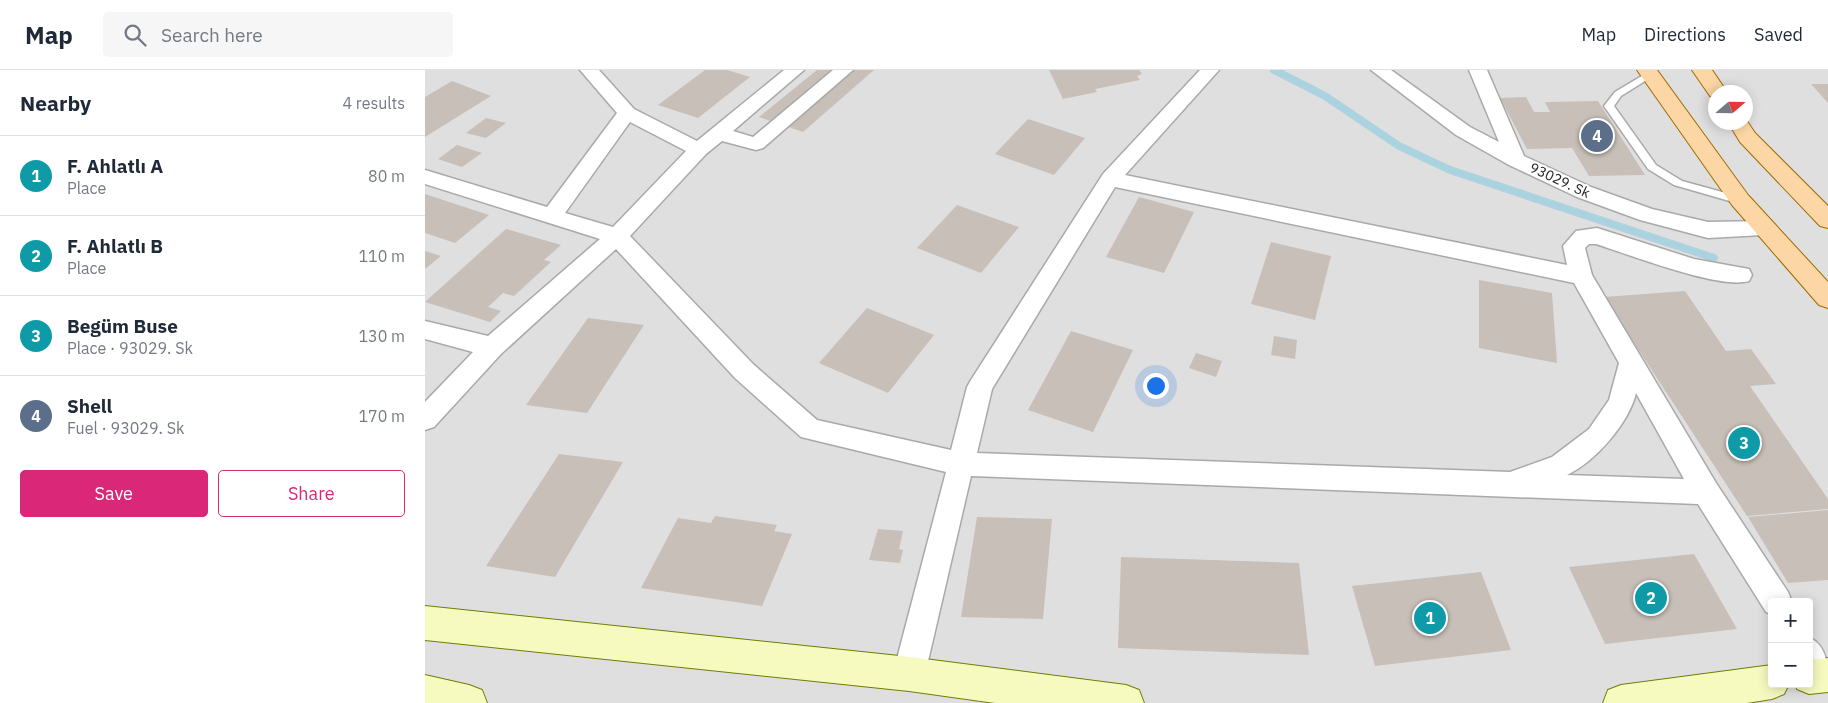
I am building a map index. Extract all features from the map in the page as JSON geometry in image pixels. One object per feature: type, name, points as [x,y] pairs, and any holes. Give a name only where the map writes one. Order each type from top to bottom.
[{"type":"main road","points":[[1702,70],[1712,85]]},
{"type":"main road","points":[[1649,72],[1740,200],[1763,228],[1828,298]]},
{"type":"main road","points":[[1743,130],[1747,137],[1828,220]]},
{"type":"main road","points":[[425,623],[909,674],[1126,703]]},
{"type":"main road","points":[[1621,703],[1768,683]]},
{"type":"main road","points":[[425,693],[468,703]]},
{"type":"street","points":[[589,70],[627,113],[699,150]]},
{"type":"street","points":[[425,419],[492,347],[617,236],[699,150],[795,70]]},
{"type":"street","points":[[718,134],[756,144],[844,70]]},
{"type":"street","points":[[909,674],[980,387],[1110,179],[1210,70]]},
{"type":"street","name":"93029. Sk","points":[[1380,70],[1463,131],[1516,160],[1584,192],[1647,215],[1709,230],[1763,228]]},
{"type":"street","points":[[1478,70],[1516,160]]},
{"type":"street","points":[[552,216],[627,113]]},
{"type":"street","points":[[425,177],[617,236],[744,371],[810,429],[962,464],[1706,492]]},
{"type":"street","points":[[1110,179],[1582,276]]},
{"type":"street","points":[[1741,275],[1693,267],[1597,236],[1585,236],[1574,246],[1579,271],[1631,363],[1706,492],[1774,598]]},
{"type":"street","points":[[425,330],[492,347]]},
{"type":"street","points":[[1510,485],[1561,465],[1597,437],[1621,403],[1631,363]]},
{"type":"lane","points":[[1649,72],[1618,94],[1609,106],[1652,167],[1678,183],[1740,200]]},
{"type":"shaded area","points":[[425,70],[1828,70],[1828,703],[425,703]]},
{"type":"building","points":[[705,70],[727,70],[750,77],[698,118],[658,105]]},
{"type":"building","points":[[817,70],[874,70],[803,132],[759,117]]},
{"type":"building","points":[[1049,70],[1139,70],[1142,74],[1137,76],[1140,80],[1095,89],[1097,92],[1063,99]]},
{"type":"building","points":[[452,81],[491,96],[425,137],[425,97]]},
{"type":"building","points":[[1811,84],[1828,84],[1828,103]]},
{"type":"building","points":[[1526,97],[1534,112],[1550,112],[1545,102],[1598,101],[1645,175],[1589,176],[1572,148],[1527,149],[1500,98]]},
{"type":"building","points":[[486,118],[506,123],[486,138],[466,133]]},
{"type":"building","points":[[1028,119],[1085,138],[1054,175],[995,154]]},
{"type":"building","points":[[457,145],[482,153],[462,167],[438,159]]},
{"type":"building","points":[[425,194],[489,215],[455,243],[425,233]]},
{"type":"building","points":[[1139,197],[1194,212],[1164,273],[1106,257]]},
{"type":"building","points":[[957,205],[1019,227],[981,273],[917,248]]},
{"type":"building","points":[[506,229],[561,245],[544,260],[551,262],[514,296],[503,293],[488,307],[501,311],[490,322],[425,302]]},
{"type":"building","points":[[1271,242],[1331,256],[1315,320],[1251,304]]},
{"type":"building","points":[[425,251],[441,256],[425,269]]},
{"type":"building","points":[[1479,280],[1552,293],[1557,363],[1479,348]]},
{"type":"building","points":[[1685,291],[1726,351],[1751,349],[1776,384],[1750,386],[1828,499],[1828,509],[1747,516],[1604,297]]},
{"type":"building","points":[[867,308],[934,335],[888,393],[819,363]]},
{"type":"building","points":[[588,318],[644,325],[587,413],[526,405]]},
{"type":"building","points":[[1071,331],[1133,350],[1093,432],[1028,410]]},
{"type":"building","points":[[1274,336],[1297,340],[1295,359],[1271,355]]},
{"type":"building","points":[[1196,353],[1222,361],[1216,377],[1189,368]]},
{"type":"building","points":[[559,454],[623,462],[555,577],[486,566]]},
{"type":"building","points":[[1828,510],[1828,580],[1788,583],[1748,517]]},
{"type":"building","points":[[715,516],[777,525],[774,531],[792,534],[762,606],[641,588],[678,518],[711,523]]},
{"type":"building","points":[[977,517],[1052,519],[1043,619],[961,617]]},
{"type":"building","points":[[878,529],[903,531],[899,549],[903,550],[900,563],[869,560]]},
{"type":"building","points":[[1694,554],[1737,629],[1605,644],[1569,567]]},
{"type":"building","points":[[1121,557],[1299,563],[1309,655],[1118,648]]},
{"type":"building","points":[[1481,572],[1511,650],[1375,666],[1352,586]]},
{"type":"waterway","points":[[1274,70],[1325,96],[1399,146],[1450,170],[1714,258]]},
{"type":"place","name":"Shell","points":[[1597,136]]},
{"type":"place","name":"Begüm Buse","points":[[1744,443]]},
{"type":"place","name":"F. Ahlatlı B","points":[[1651,598]]},
{"type":"place","name":"F. Ahlatlı A","points":[[1430,618]]}]
